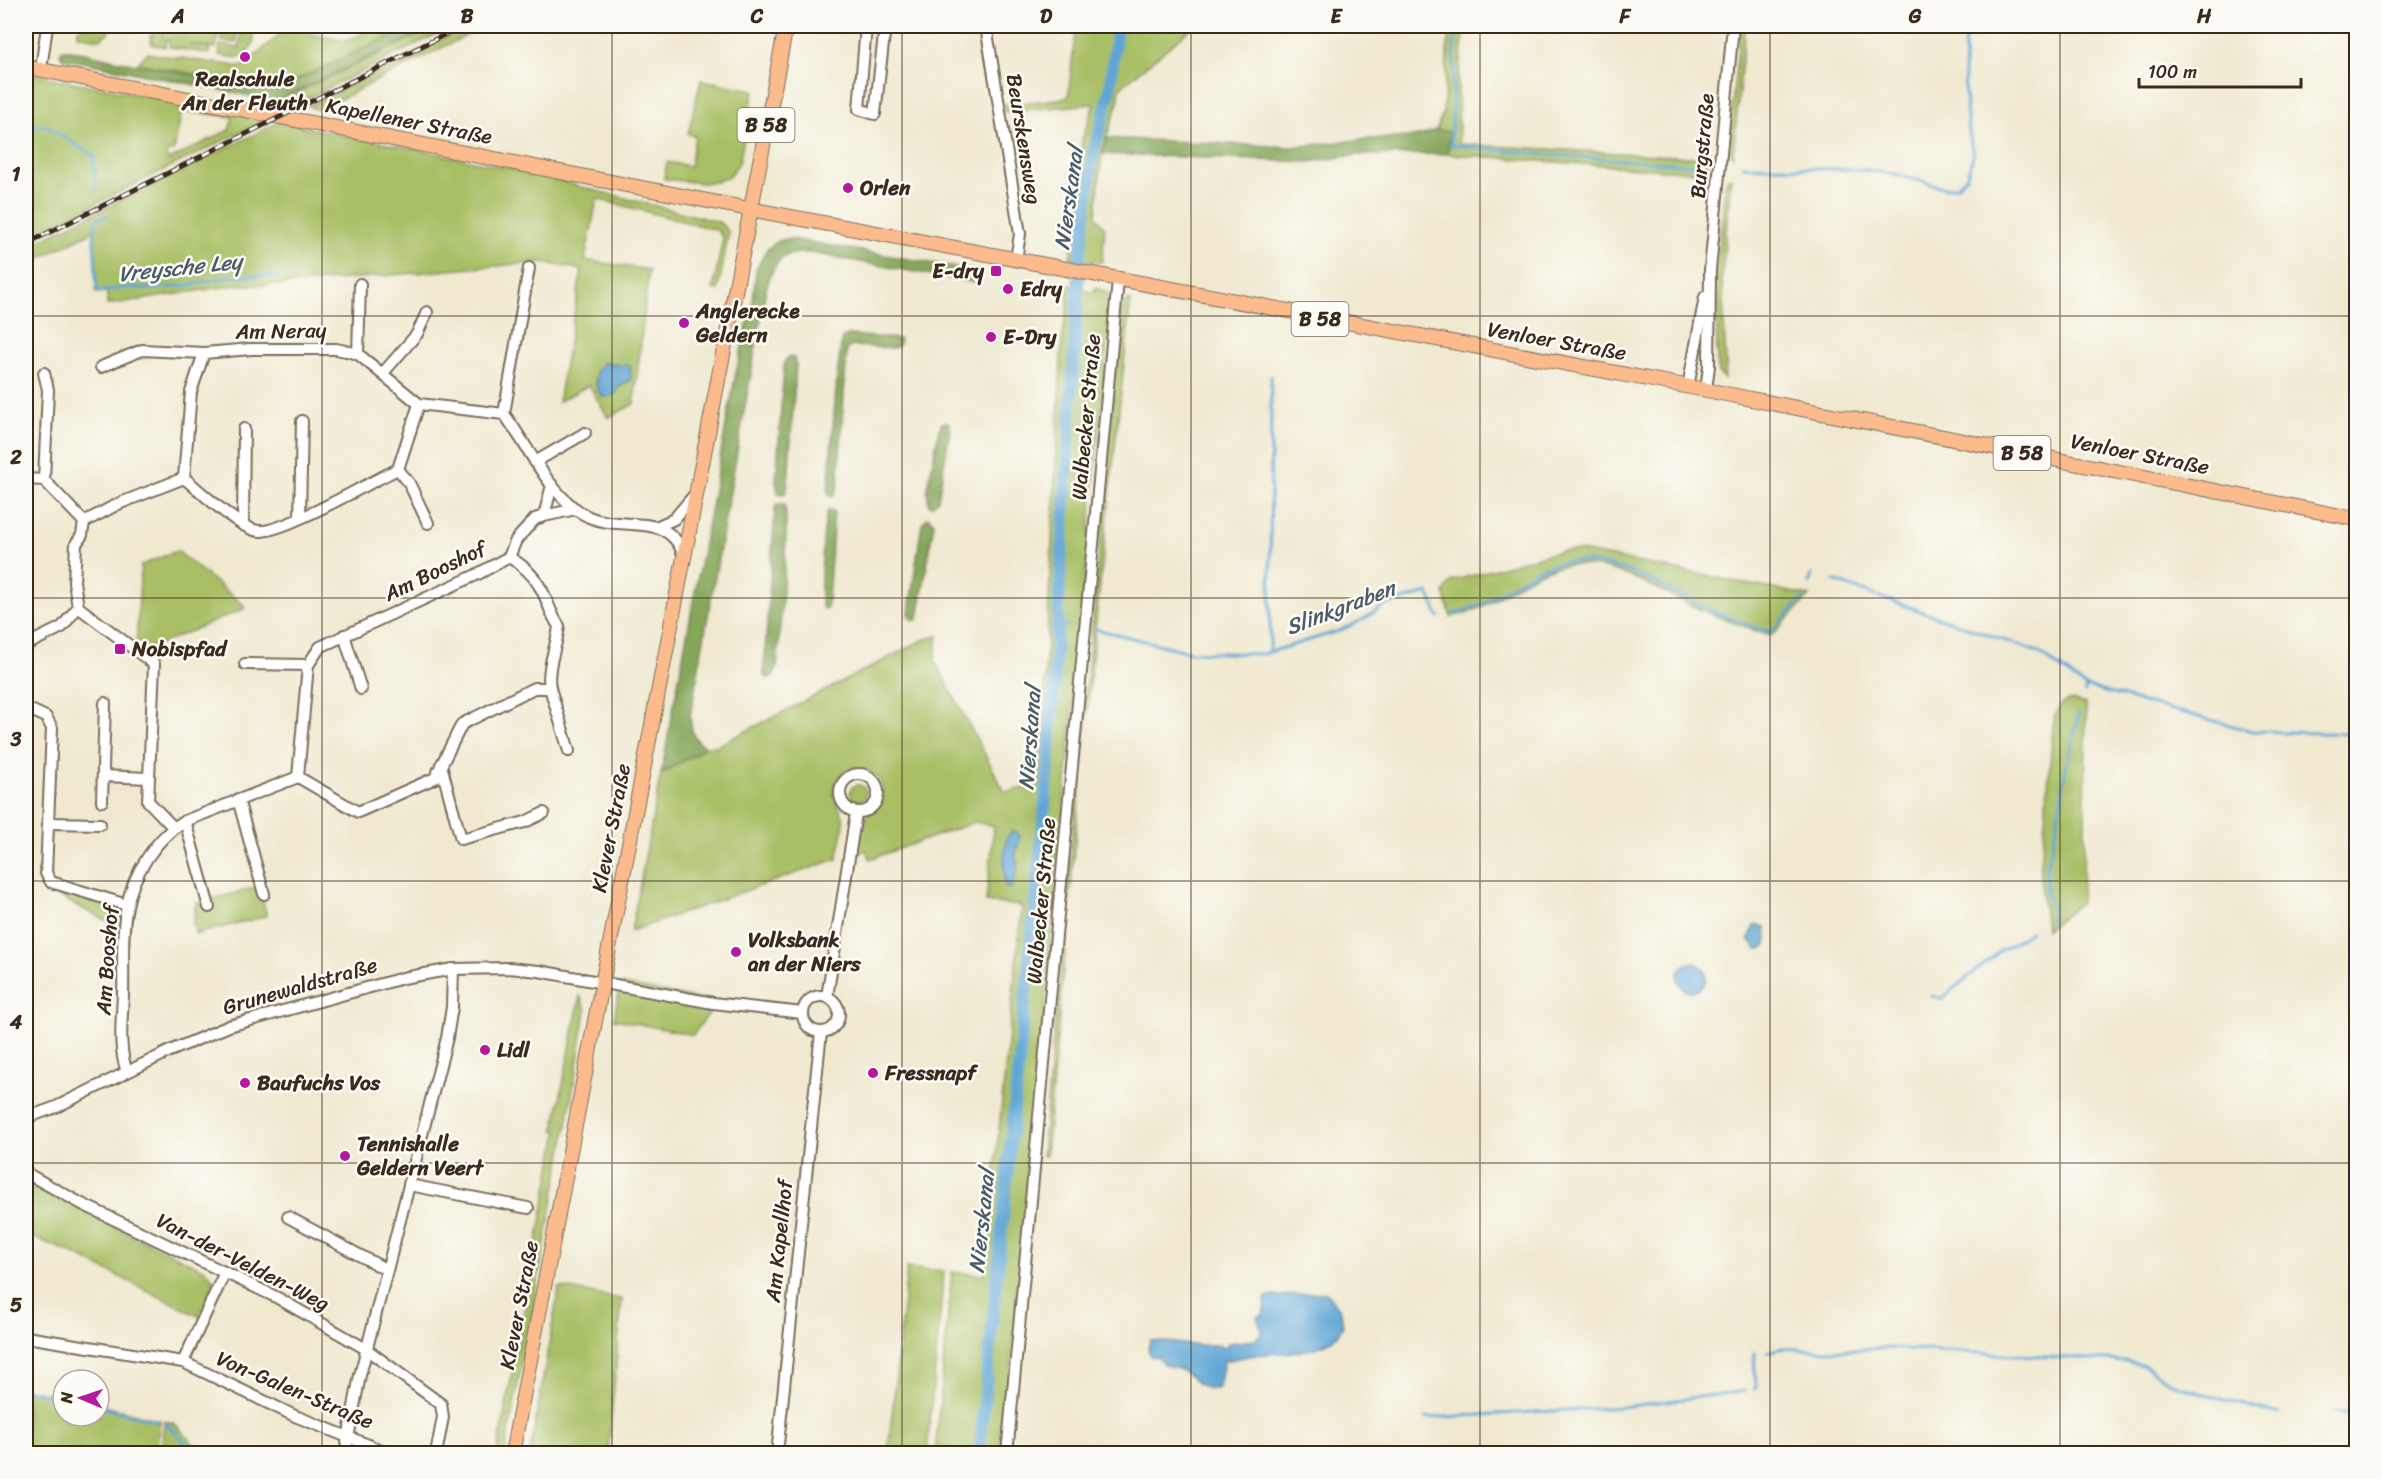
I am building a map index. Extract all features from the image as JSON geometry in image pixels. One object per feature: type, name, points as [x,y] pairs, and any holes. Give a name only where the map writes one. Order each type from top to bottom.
[{"type":"main road","name":"B 58","points":[[749,209],[786,26]]},
{"type":"main road","name":"Kapellener Straße","points":[[26,67],[749,209]]},
{"type":"main road","name":"Venloer Straße","points":[[749,209],[1706,390],[2356,519]]},
{"type":"main road","name":"Klever Straße","points":[[512,1454],[749,209]]},
{"type":"street","points":[[41,69],[47,26]]},
{"type":"street","points":[[866,26],[859,109],[875,114],[885,26]]},
{"type":"street","name":"Beurskensweg","points":[[986,26],[1020,234],[1016,260]]},
{"type":"street","name":"Burgstraße","points":[[1706,390],[1709,366],[1710,270],[1733,26]]},
{"type":"street","points":[[504,414],[529,268]]},
{"type":"street","name":"Burgstraße","points":[[1688,387],[1710,270]]},
{"type":"street","name":"Walbecker Straße","points":[[1007,1454],[1118,280]]},
{"type":"street","points":[[358,354],[360,284]]},
{"type":"street","points":[[383,373],[417,334],[427,312]]},
{"type":"street","name":"Am Neray","points":[[101,366],[142,350],[204,353],[251,349],[336,349],[358,354],[419,404]]},
{"type":"street","points":[[184,478],[191,392],[204,353]]},
{"type":"street","points":[[44,373],[48,390],[44,480]]},
{"type":"street","points":[[184,478],[243,525],[258,531],[280,528],[398,469],[419,404],[504,414],[552,485],[576,509],[590,517],[604,521],[656,527],[667,531],[677,538],[684,556]]},
{"type":"street","points":[[300,517],[302,421]]},
{"type":"street","points":[[243,525],[244,429]]},
{"type":"street","points":[[535,462],[585,433]]},
{"type":"street","points":[[398,469],[409,483],[428,523]]},
{"type":"street","points":[[84,522],[118,504],[184,478]]},
{"type":"street","points":[[26,479],[44,480],[84,522]]},
{"type":"street","points":[[544,516],[552,485]]},
{"type":"street","points":[[656,527],[674,519],[696,492]]},
{"type":"street","name":"Am Booshof","points":[[309,665],[320,647],[476,575],[509,557],[516,540],[535,519],[576,509]]},
{"type":"street","points":[[84,522],[82,535],[76,544],[74,582],[78,607],[154,664],[148,801],[173,827]]},
{"type":"street","name":"Am Booshof","points":[[509,557],[522,565],[540,587],[551,614],[559,626],[558,640],[548,677],[569,751]]},
{"type":"street","points":[[26,645],[62,627],[78,607]]},
{"type":"street","points":[[344,635],[361,689]]},
{"type":"street","points":[[245,664],[309,665],[298,777],[358,812],[435,778],[462,724],[534,688],[550,687]]},
{"type":"street","points":[[102,801],[105,703]]},
{"type":"street","points":[[29,713],[46,717],[52,728],[46,873],[51,882],[127,905]]},
{"type":"street","points":[[441,765],[460,839],[525,822],[544,813]]},
{"type":"street","points":[[103,776],[148,778]]},
{"type":"street","name":"Am Booshof","points":[[127,1072],[122,1046],[127,905],[145,861],[173,827],[185,820],[298,777]]},
{"type":"street","points":[[238,799],[264,894]]},
{"type":"street","points":[[827,997],[856,813]]},
{"type":"street","points":[[185,820],[209,907]]},
{"type":"street","points":[[49,823],[100,824]]},
{"type":"street","points":[[345,1454],[366,1350],[449,1029],[453,969]]},
{"type":"street","name":"Grunewaldstraße","points":[[26,1118],[56,1107],[192,1041],[246,1020],[403,978],[453,969],[520,969],[603,981]]},
{"type":"street","points":[[603,981],[712,1003],[803,1013]]},
{"type":"street","points":[[827,997],[836,1005],[838,1017],[832,1028],[821,1032],[808,1026],[803,1013],[808,1001],[827,997]]},
{"type":"street","name":"Am Kapellhof","points":[[777,1454],[821,1032]]},
{"type":"street","name":"Van-der-Velden-Weg","points":[[26,1173],[82,1204],[276,1297],[366,1350],[441,1404],[443,1417],[436,1454]]},
{"type":"street","points":[[409,1185],[528,1208]]},
{"type":"street","points":[[288,1217],[387,1270]]},
{"type":"street","name":"Von-Galen-Straße","points":[[183,1362],[225,1272]]},
{"type":"street","name":"Von-Galen-Straße","points":[[26,1337],[183,1362],[295,1416],[391,1454]]},
{"type":"green space","points":[[86,26],[108,26],[109,32],[100,39],[77,35],[78,29]]},
{"type":"green space","points":[[155,26],[164,26],[162,40],[165,26],[219,26],[216,48],[188,44],[210,48],[209,54],[169,47],[170,41],[166,40],[165,47],[152,44],[150,36],[153,35]]},
{"type":"green space","points":[[223,26],[239,26],[236,43],[221,41]]},
{"type":"green space","points":[[243,26],[253,28],[254,38],[251,49],[239,58],[219,55],[220,45],[239,48]]},
{"type":"green space","points":[[380,26],[411,26],[276,90],[138,63],[147,53],[242,67],[286,29],[346,41]]},
{"type":"green space","points":[[411,26],[437,26],[276,101],[62,58],[60,53],[63,50],[70,50],[276,90]]},
{"type":"green space","points":[[437,26],[453,26],[302,101],[294,94]]},
{"type":"green space","points":[[469,26],[485,26],[319,110],[308,106]]},
{"type":"green space","points":[[1076,26],[1194,26],[1120,88],[1118,102],[1102,152],[1096,216],[1105,228],[1102,262],[1097,263],[1070,258],[1082,140],[1094,104],[1004,112],[1001,105],[1068,98]]},
{"type":"green space","points":[[1449,26],[1465,26],[1458,80],[1459,144],[1708,158],[1707,173],[1447,154],[1450,132],[1436,130],[1443,113]]},
{"type":"green space","points":[[1740,26],[1745,26],[1733,156],[1728,146]]},
{"type":"green space","points":[[26,73],[267,119],[26,238]],"holes":[[[182,111],[233,117],[229,130],[169,160],[165,154],[174,150]]]},
{"type":"green space","points":[[701,80],[754,90],[739,163],[728,177],[714,182],[664,179],[667,162],[690,166],[695,136],[688,134]]},
{"type":"green space","points":[[279,122],[553,177],[577,186],[719,222],[729,232],[718,290],[713,289],[723,238],[717,230],[597,199],[585,260],[649,270],[634,404],[608,418],[589,385],[558,402],[582,270],[541,262],[279,285],[236,285],[107,305],[107,292],[96,293],[94,231],[26,265],[26,247]],"holes":[[[609,363],[621,366],[631,380],[603,397],[597,389],[595,379]]]},
{"type":"green space","points":[[1436,130],[1450,132],[1447,154],[1357,155],[1308,162],[1102,154],[1107,138],[1292,147],[1413,137]]},
{"type":"green space","points":[[1731,177],[1722,275],[1726,367],[1724,379],[1719,373],[1717,361],[1716,273],[1725,185],[1727,179]]},
{"type":"green space","points":[[792,239],[978,271],[975,283],[801,253],[786,256],[772,271],[766,289],[690,717],[695,738],[705,746],[661,774],[736,372],[753,301],[756,270],[767,249],[780,240]]},
{"type":"green space","points":[[1066,284],[1093,293],[1095,288],[1107,292],[1110,313],[1003,1453],[935,1453],[952,1272],[984,1275],[1022,906],[986,902],[994,826],[975,822],[870,859],[866,850],[857,854],[863,822],[879,805],[883,795],[879,780],[874,774],[860,768],[852,769],[839,777],[834,789],[834,796],[844,824],[837,859],[631,931],[661,774],[705,746],[717,746],[925,639],[938,636],[935,661],[1005,792],[1037,786],[1044,697],[1062,340],[1068,304]]},
{"type":"green space","points":[[1131,300],[1094,638],[1046,1156],[1042,1156],[1121,312],[1124,303]]},
{"type":"green space","points":[[849,335],[900,339],[899,346],[893,348],[854,346],[847,348],[838,486],[833,497],[829,496],[828,491],[837,376],[842,338]]},
{"type":"green space","points":[[790,357],[794,358],[796,364],[788,483],[784,494],[778,493],[776,482],[784,364]]},
{"type":"green space","points":[[942,423],[950,424],[950,430],[938,500],[932,506],[929,505],[927,490],[939,430]]},
{"type":"green space","points":[[777,504],[784,504],[786,513],[785,555],[777,668],[773,676],[768,678],[764,676],[764,667]]},
{"type":"green space","points":[[828,510],[834,513],[828,602],[827,608],[823,609],[822,561]]},
{"type":"green space","points":[[928,517],[934,523],[919,613],[917,620],[912,620],[909,616],[910,604],[922,523]]},
{"type":"green space","points":[[177,551],[244,605],[244,609],[143,651],[136,646],[141,565]]},
{"type":"green space","points":[[1559,551],[1581,551],[1810,596],[1773,634],[1767,635],[1699,609],[1626,575],[1588,565],[1569,565],[1540,572],[1478,609],[1451,617],[1444,592],[1452,581]]},
{"type":"green space","points":[[2072,700],[2086,704],[2085,836],[2081,902],[2046,930],[2040,876],[2054,717],[2062,703]]},
{"type":"green space","points":[[855,785],[861,785],[866,793],[864,799],[855,801],[850,796],[850,790]]},
{"type":"green space","points":[[259,887],[267,916],[196,934],[193,925],[196,903]]},
{"type":"green space","points":[[44,889],[64,897],[84,896],[117,907],[120,914],[119,927]]},
{"type":"green space","points":[[620,984],[724,1004],[710,1012],[693,1035],[614,1019]]},
{"type":"green space","points":[[580,996],[586,1010],[566,1132],[505,1453],[497,1453],[558,1131],[554,1130]]},
{"type":"green space","points":[[26,1179],[128,1233],[204,1269],[214,1280],[200,1317],[70,1252],[26,1235]]},
{"type":"green space","points":[[907,1268],[944,1271],[927,1453],[888,1453]]},
{"type":"green space","points":[[559,1287],[622,1299],[608,1453],[530,1453]]},
{"type":"green space","points":[[26,1389],[51,1394],[51,1428],[111,1428],[111,1408],[160,1420],[156,1453],[26,1453]]},
{"type":"green space","points":[[164,1421],[174,1423],[202,1453],[161,1453]]},
{"type":"water","points":[[603,363],[631,366],[631,380],[620,385],[616,393],[609,397],[603,397],[597,389],[596,372]]},
{"type":"water","points":[[1013,831],[1020,835],[1015,858],[1018,860],[1012,887],[1006,888],[1005,850],[1007,837]]},
{"type":"water","points":[[1754,926],[1766,927],[1767,940],[1764,947],[1757,949],[1749,939]]},
{"type":"water","points":[[1692,963],[1702,967],[1706,977],[1702,987],[1692,991],[1682,987],[1678,977],[1682,967]]},
{"type":"water","points":[[1325,1292],[1341,1310],[1343,1327],[1336,1336],[1310,1350],[1256,1355],[1224,1361],[1219,1388],[1202,1386],[1181,1370],[1165,1364],[1156,1356],[1151,1357],[1148,1349],[1150,1340],[1193,1345],[1219,1345],[1224,1349],[1228,1343],[1256,1340],[1262,1330],[1257,1317],[1263,1315],[1266,1297]]},
{"type":"waterway","name":"Nierskanal","points":[[979,1454],[1049,764],[1080,258],[1093,154],[1110,90],[1117,26]]},
{"type":"waterway","points":[[1743,166],[1866,170],[1895,174],[1946,188],[1957,186],[1967,176],[1973,155],[1967,118],[1964,73],[1965,26]]},
{"type":"waterway","points":[[1455,33],[1451,145],[1536,154],[1699,165]]},
{"type":"waterway","points":[[26,44],[30,43]]},
{"type":"waterway","name":"Vreysche Ley","points":[[26,125],[46,126],[94,156],[96,188]]},
{"type":"waterway","name":"Vreysche Ley","points":[[107,215],[96,220],[94,237],[97,292],[130,287],[149,289],[183,286],[235,276],[279,276]]},
{"type":"waterway","points":[[1270,650],[1271,376]]},
{"type":"waterway","points":[[1453,614],[1487,601],[1537,571],[1566,562],[1586,562],[1625,570],[1724,616],[1770,632],[1803,598]]},
{"type":"waterway","points":[[1809,584],[1812,574]]},
{"type":"waterway","points":[[1834,581],[2038,652],[2086,687],[2085,692]]},
{"type":"waterway","name":"Slinkgraben","points":[[1095,629],[1190,652],[1263,654],[1339,631],[1387,604],[1428,593],[1439,617]]},
{"type":"waterway","points":[[1058,626],[1068,626]]},
{"type":"waterway","points":[[2086,687],[2252,731],[2356,734]]},
{"type":"waterway","points":[[2050,922],[2052,910],[2046,892],[2046,869],[2057,827],[2065,773],[2079,713]]},
{"type":"waterway","points":[[1931,996],[1942,998],[1999,952],[2031,932]]},
{"type":"waterway","points":[[1767,1352],[1782,1348],[1827,1351],[1888,1348],[2126,1361],[2145,1366],[2172,1383],[2202,1394],[2279,1414]]},
{"type":"waterway","points":[[1754,1353],[1756,1388],[1754,1389]]},
{"type":"waterway","points":[[26,1390],[51,1395]]},
{"type":"waterway","points":[[1425,1418],[1622,1407],[1745,1391]]},
{"type":"waterway","points":[[111,1410],[158,1421]]},
{"type":"waterway","points":[[2334,1412],[2356,1415]]},
{"type":"waterway","points":[[166,1423],[196,1454]]},
{"type":"railway","points":[[26,244],[462,26]]},
{"type":"place","name":"Realschule An der Fleuth","points":[[245,57]]},
{"type":"place","name":"Orlen","points":[[848,188]]},
{"type":"place","name":"E-dry","points":[[996,271]]},
{"type":"place","name":"Edry","points":[[1008,289]]},
{"type":"place","name":"Anglerecke Geldern","points":[[684,323]]},
{"type":"place","name":"E-Dry","points":[[991,337]]},
{"type":"place","name":"Nobispfad","points":[[120,649]]},
{"type":"place","name":"Volksbank an der Niers","points":[[736,952]]},
{"type":"place","name":"Lidl","points":[[485,1050]]},
{"type":"place","name":"Fressnapf","points":[[873,1073]]},
{"type":"place","name":"Baufuchs Vos","points":[[245,1083]]},
{"type":"place","name":"Tennishalle Geldern Veert","points":[[345,1156]]}]
